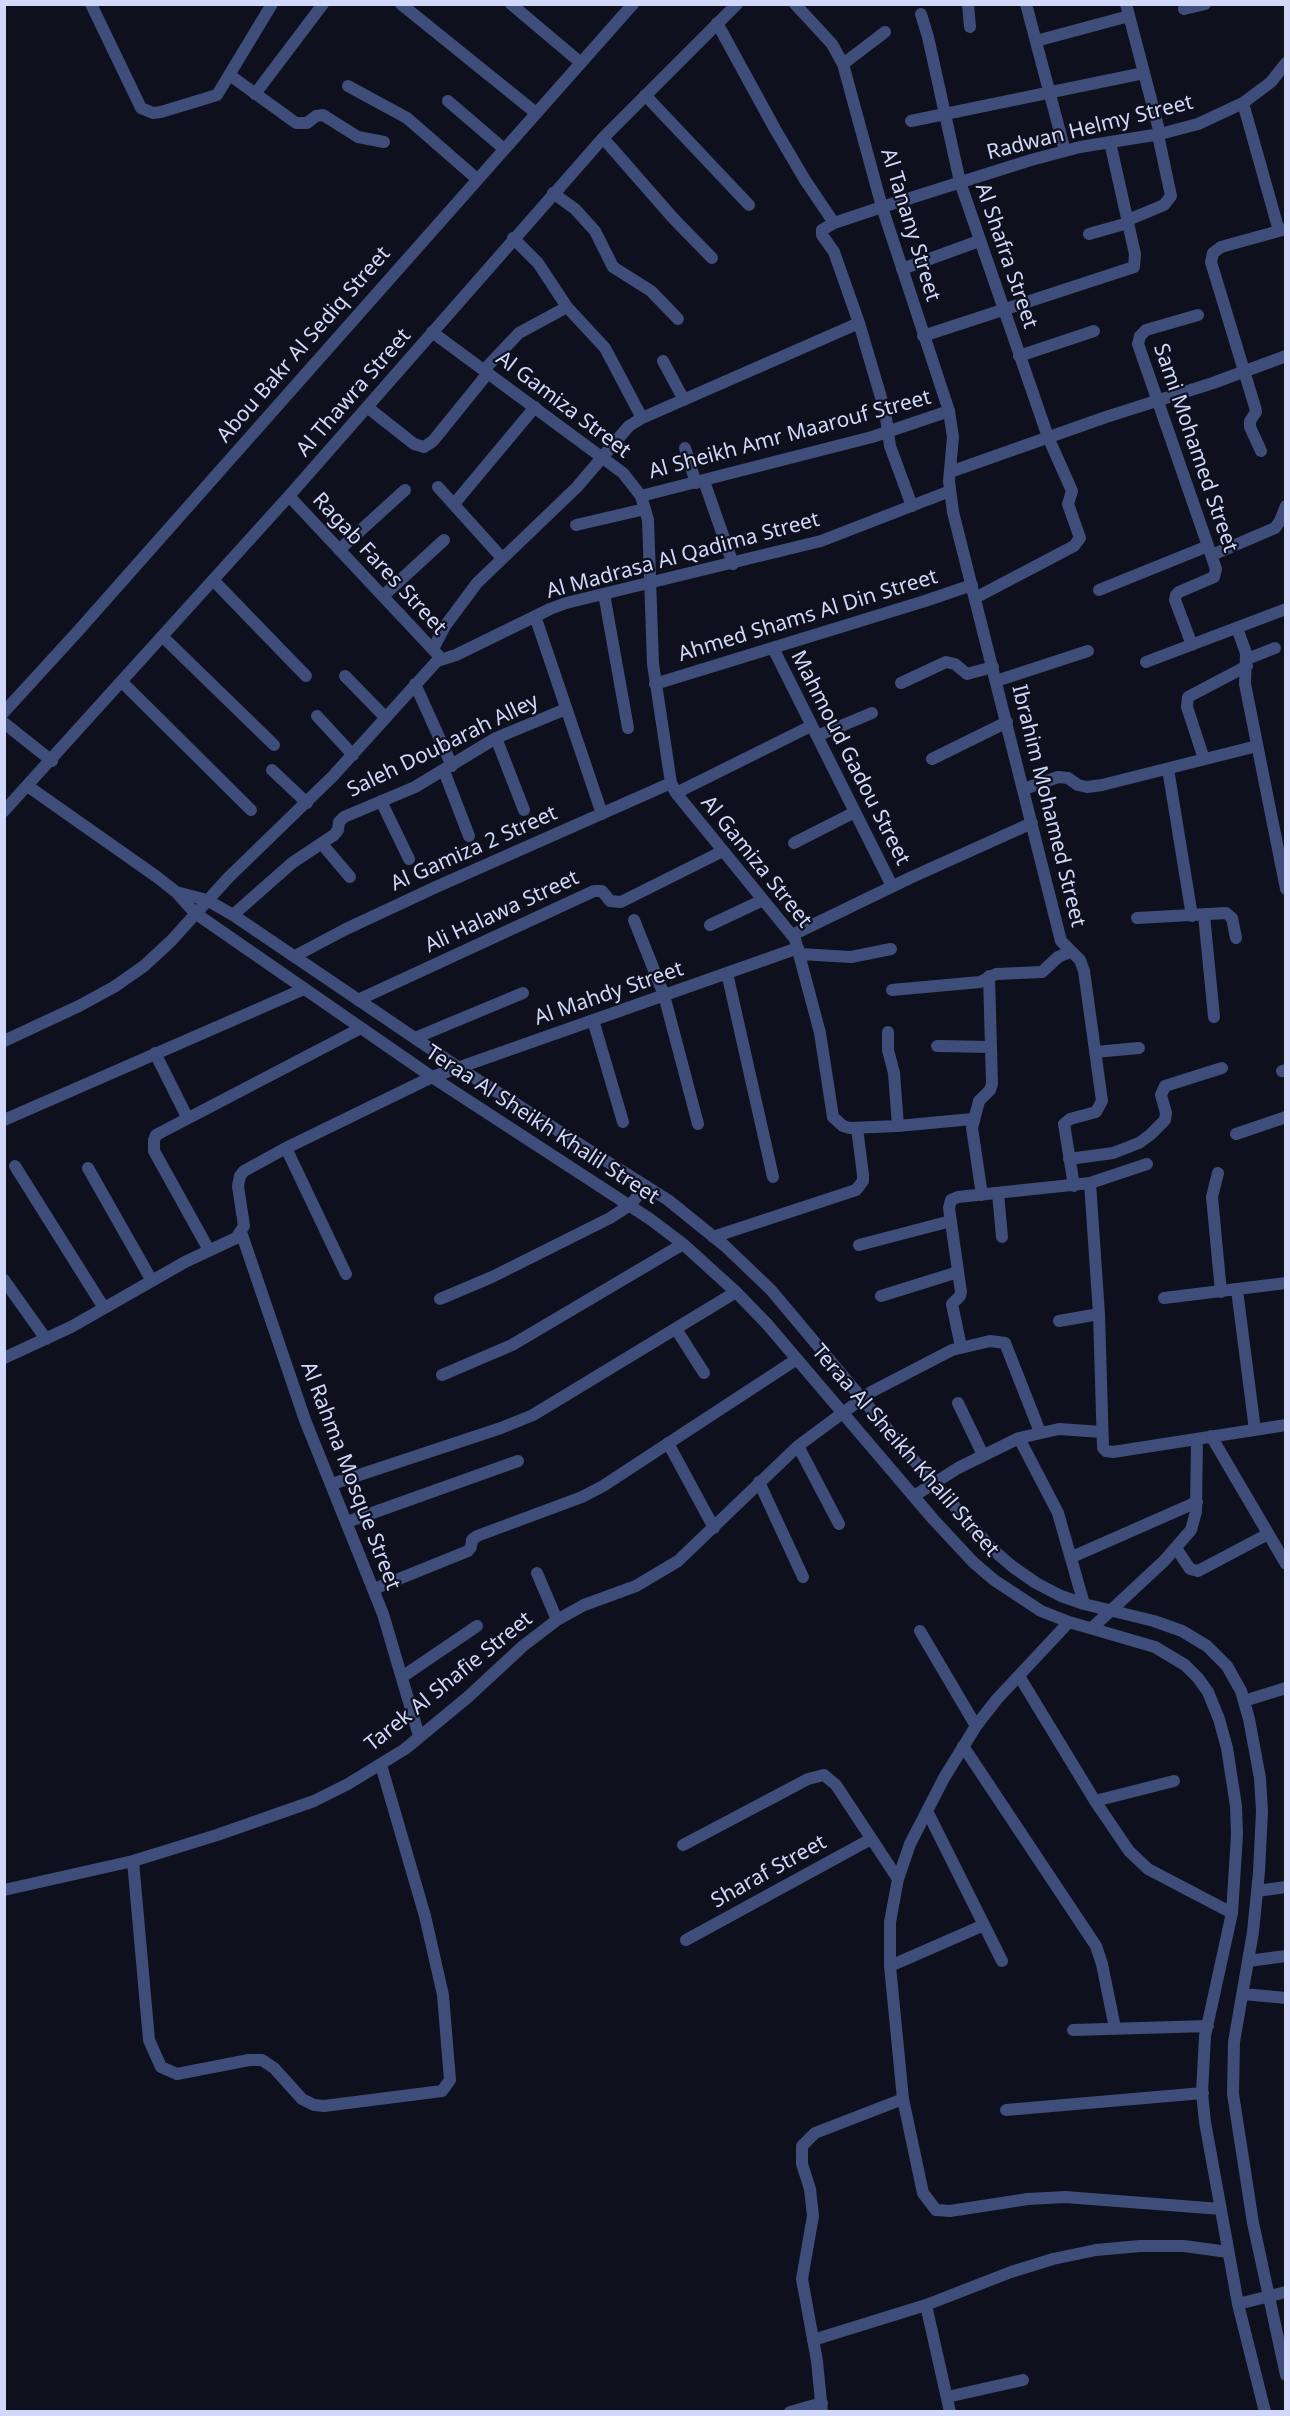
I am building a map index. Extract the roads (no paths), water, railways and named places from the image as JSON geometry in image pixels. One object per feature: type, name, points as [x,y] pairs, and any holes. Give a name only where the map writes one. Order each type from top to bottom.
[{"type":"street","points":[[91,4],[141,108],[161,112],[217,95],[231,76],[272,4]]},
{"type":"street","points":[[255,94],[322,4]]},
{"type":"street","points":[[400,4],[536,113]]},
{"type":"street","points":[[511,4],[581,63]]},
{"type":"street","name":"Abou Bakr Al Sediq Street","points":[[4,712],[633,4]]},
{"type":"street","name":"Al Thawra Street","points":[[4,811],[52,761],[289,496],[603,138],[737,4]]},
{"type":"street","name":"Al Tanany Street","points":[[795,4],[832,44],[843,64],[882,207],[949,411],[953,437],[950,472]]},
{"type":"street","points":[[968,4],[970,27]]},
{"type":"street","points":[[1026,4],[1065,151]]},
{"type":"street","points":[[1184,9],[1205,4]]},
{"type":"street","points":[[1035,41],[1127,10],[1159,134],[1171,196],[1164,205],[1128,222],[1089,234]]},
{"type":"street","name":"Al Shafra Street","points":[[921,15],[928,37],[960,182],[1048,438],[1072,491],[1068,504],[1079,536],[1078,543],[975,598]]},
{"type":"street","points":[[717,23],[775,129],[834,223]]},
{"type":"street","points":[[843,64],[885,32]]},
{"type":"street","name":"Radwan Helmy Street","points":[[859,323],[834,252],[822,235],[822,230],[834,223],[882,207],[1065,151],[1159,134],[1198,124],[1243,103],[1271,82],[1286,63]]},
{"type":"street","points":[[911,121],[1144,73]]},
{"type":"street","points":[[231,76],[299,124],[307,123],[316,116],[323,115],[358,137],[384,142]]},
{"type":"street","points":[[1271,82],[1286,83]]},
{"type":"street","points":[[348,86],[407,118],[477,179]]},
{"type":"street","points":[[645,95],[749,205]]},
{"type":"street","points":[[448,101],[504,149]]},
{"type":"street","points":[[1243,103],[1282,230],[1221,247],[1211,257],[1212,267],[1256,410],[1250,427],[1262,451]]},
{"type":"street","points":[[603,138],[673,218],[712,258]]},
{"type":"street","points":[[923,336],[1134,267],[1136,254],[1110,142]]},
{"type":"street","points":[[554,193],[574,209],[595,231],[613,267],[646,286],[678,319]]},
{"type":"street","points":[[513,238],[538,263],[567,307],[605,348],[642,418]]},
{"type":"street","points":[[902,268],[979,241]]},
{"type":"street","points":[[367,407],[414,444],[424,447],[433,441],[519,333],[567,307]]},
{"type":"street","name":"Sami Mohamed Street","points":[[1192,645],[1175,600],[1176,595],[1214,577],[1216,568],[1138,349],[1140,336],[1146,330],[1198,315]]},
{"type":"street","points":[[437,654],[460,604],[502,558],[577,487],[620,434],[642,418],[859,323],[885,411],[887,432],[895,462],[912,506]]},
{"type":"street","points":[[1019,356],[1094,331]]},
{"type":"street","name":"Al Gamiza Street","points":[[432,332],[603,457],[623,473],[641,496],[645,509],[651,583],[652,664],[673,788],[792,935],[799,951],[820,1033],[833,1117],[843,1126],[857,1128]]},
{"type":"street","points":[[950,472],[1286,356]]},
{"type":"street","points":[[663,361],[684,400]]},
{"type":"street","points":[[454,504],[535,407]]},
{"type":"street","name":"Al Sheikh Amr Maarouf Street","points":[[641,496],[887,432],[949,411]]},
{"type":"street","points":[[684,448],[733,564]]},
{"type":"street","name":"Ibrahim Mohamed Street","points":[[950,472],[950,491],[975,598],[1061,941],[1080,960],[1084,971],[1102,1105],[1096,1112],[1066,1122],[1064,1130],[1069,1159]]},
{"type":"street","points":[[438,488],[502,558]]},
{"type":"street","points":[[339,550],[405,490]]},
{"type":"street","name":"Al Madrasa Al Qadima Street","points":[[4,1041],[114,987],[144,966],[171,941],[207,900],[308,803],[386,718],[433,663],[437,654],[456,655],[566,603],[821,541],[950,491]]},
{"type":"street","name":"Ragab Fares Street","points":[[289,496],[437,654]]},
{"type":"street","points":[[1099,590],[1275,528],[1286,506]]},
{"type":"street","points":[[576,525],[645,509]]},
{"type":"street","points":[[382,596],[444,540]]},
{"type":"street","points":[[213,580],[306,676]]},
{"type":"street","name":"Ahmed Shams Al Din Street","points":[[655,684],[972,585]]},
{"type":"street","points":[[604,594],[628,728]]},
{"type":"street","points":[[1146,662],[1286,609]]},
{"type":"street","points":[[535,616],[602,814]]},
{"type":"street","points":[[1237,628],[1247,663],[1245,684],[1282,852],[1286,889]]},
{"type":"street","points":[[163,637],[274,745]]},
{"type":"street","name":"Mahmoud Gadou Street","points":[[773,648],[892,886]]},
{"type":"street","points":[[1204,759],[1187,707],[1188,697],[1275,648]]},
{"type":"street","points":[[996,681],[1088,651]]},
{"type":"street","points":[[901,683],[946,662],[952,662],[967,674],[993,667]]},
{"type":"street","points":[[345,676],[386,718]]},
{"type":"street","points":[[122,682],[251,810]]},
{"type":"street","points":[[415,684],[448,768],[469,836]]},
{"type":"street","name":"Saleh Doubarah Alley","points":[[233,915],[292,863],[336,833],[341,819],[448,768],[496,738],[566,709]]},
{"type":"street","name":"Al Gamiza 2 Street","points":[[296,956],[346,929],[435,887],[602,814],[814,731],[872,713]]},
{"type":"street","points":[[317,716],[353,755]]},
{"type":"street","points":[[932,759],[1007,722]]},
{"type":"street","points":[[4,723],[52,761]]},
{"type":"street","points":[[496,738],[524,810]]},
{"type":"street","points":[[1024,789],[1058,777],[1068,778],[1078,785],[1087,787],[1102,785],[1257,746]]},
{"type":"street","points":[[1168,769],[1198,915],[1214,1017]]},
{"type":"street","points":[[272,770],[308,803]]},
{"type":"street","name":"Teraa Al Sheikh Khalil Street","points":[[28,787],[106,839],[176,892],[195,913],[432,1077],[630,1205],[683,1245],[736,1292],[973,1562],[994,1580],[1041,1611],[1171,1654],[1198,1678],[1208,1692],[1227,1748],[1236,1806],[1237,1865],[1232,1913],[1208,2026],[1203,2065],[1205,2122],[1238,2304],[1265,2412]]},
{"type":"street","points":[[381,801],[409,859]]},
{"type":"street","points":[[794,843],[855,812]]},
{"type":"street","points":[[792,935],[892,886],[1032,823]]},
{"type":"street","points":[[322,844],[350,877]]},
{"type":"street","name":"Ali Halawa Street","points":[[358,1000],[594,891],[602,891],[610,901],[621,902],[723,851]]},
{"type":"street","name":"Teraa Al Sheikh Khalil Street","points":[[176,892],[207,900],[233,915],[459,1068],[668,1200],[713,1236],[771,1290],[861,1399],[992,1549],[1013,1567],[1036,1583],[1084,1604],[1154,1621],[1182,1631],[1207,1646],[1227,1666],[1244,1701],[1255,1746],[1262,1811],[1257,1891],[1243,1995],[1234,2042],[1233,2094],[1253,2223],[1286,2375]]},
{"type":"street","points":[[710,925],[763,900]]},
{"type":"street","points":[[1137,918],[1228,914],[1232,918],[1236,938]]},
{"type":"street","points":[[634,920],[664,995],[698,1124]]},
{"type":"street","points":[[799,951],[851,957],[891,950]]},
{"type":"street","name":"Al Mahdy Street","points":[[286,1148],[432,1077],[727,973],[799,951]]},
{"type":"street","points":[[892,990],[980,982],[996,974],[1042,972],[1058,957],[1070,951]]},
{"type":"street","points":[[727,973],[773,1178]]},
{"type":"street","points":[[982,1195],[972,1119],[979,1101],[991,1088],[989,976]]},
{"type":"street","points":[[4,1120],[304,989]]},
{"type":"street","points":[[415,1038],[523,993]]},
{"type":"street","points":[[593,1020],[623,1122]]},
{"type":"street","points":[[209,1250],[154,1151],[156,1135],[360,1028]]},
{"type":"street","points":[[888,1032],[888,1050],[894,1073],[898,1126]]},
{"type":"street","points":[[937,1046],[991,1047]]},
{"type":"street","points":[[1095,1052],[1139,1048]]},
{"type":"street","points":[[154,1053],[187,1117]]},
{"type":"street","points":[[1074,1186],[1069,1159],[1113,1153],[1139,1143],[1165,1120],[1166,1113],[1161,1095],[1165,1086],[1222,1068]]},
{"type":"street","points":[[1236,1134],[1286,1117]]},
{"type":"street","points":[[713,1236],[856,1190],[863,1181],[857,1128],[972,1119]]},
{"type":"street","points":[[286,1148],[346,1274]]},
{"type":"street","name":"Al Rahma Mosque Street","points":[[286,1148],[244,1171],[240,1176],[238,1186],[244,1218],[241,1232],[305,1420],[374,1589],[419,1736]]},
{"type":"street","points":[[961,1347],[952,1304],[961,1294],[949,1205],[951,1200],[958,1197],[1074,1186],[1090,1183],[1146,1164]]},
{"type":"street","points":[[15,1166],[104,1308]]},
{"type":"street","points":[[88,1168],[152,1281]]},
{"type":"street","points":[[1218,1173],[1212,1197],[1221,1292]]},
{"type":"street","points":[[1090,1183],[1099,1314],[1102,1444],[1106,1451],[1113,1452],[1286,1425]]},
{"type":"street","points":[[440,1299],[581,1234],[630,1205],[646,1186]]},
{"type":"street","points":[[998,1193],[1002,1237]]},
{"type":"street","points":[[860,1245],[951,1221]]},
{"type":"street","points":[[4,1358],[46,1339],[209,1250],[236,1238],[241,1232]]},
{"type":"street","points":[[442,1375],[512,1345],[683,1245]]},
{"type":"street","points":[[881,1296],[958,1272]]},
{"type":"street","points":[[4,1280],[46,1339]]},
{"type":"street","points":[[1164,1299],[1286,1283]]},
{"type":"street","points":[[1237,1290],[1255,1430]]},
{"type":"street","points":[[332,1484],[501,1428],[533,1415],[736,1292]]},
{"type":"street","points":[[1059,1321],[1099,1314]]},
{"type":"street","points":[[676,1329],[704,1373]]},
{"type":"street","name":"Tarek Al Shafie Street","points":[[4,1890],[133,1861],[217,1835],[314,1801],[381,1765],[468,1697],[523,1646],[557,1620],[584,1605],[636,1586],[678,1562],[798,1446],[861,1399],[884,1384],[961,1347],[994,1341],[1005,1343],[1040,1432]]},
{"type":"street","points":[[374,1589],[468,1551],[472,1540],[477,1536],[582,1497],[624,1473],[797,1359]]},
{"type":"street","points":[[958,1403],[983,1455]]},
{"type":"street","points":[[915,1496],[934,1482],[1019,1438],[1059,1429],[1102,1432]]},
{"type":"street","points":[[1211,1436],[1286,1564]]},
{"type":"street","points":[[1019,1438],[1058,1513],[1084,1604]]},
{"type":"street","points":[[1092,1628],[1176,1548],[1191,1530],[1197,1502],[1197,1439]]},
{"type":"street","points":[[668,1443],[714,1528]]},
{"type":"street","points":[[798,1446],[840,1524]]},
{"type":"street","points":[[347,1522],[518,1461]]},
{"type":"street","points":[[759,1482],[803,1576]]},
{"type":"street","points":[[1072,1557],[1197,1502]]},
{"type":"street","points":[[1176,1548],[1190,1569],[1198,1571],[1268,1534]]},
{"type":"street","points":[[537,1572],[557,1620]]},
{"type":"street","points":[[1069,1622],[976,1726],[910,1844],[898,1879],[890,1922],[890,1966],[903,2099],[923,2193],[936,2210],[950,2211],[1028,2199],[1065,2197],[1221,2209]]},
{"type":"street","points":[[402,1677],[477,1626]]},
{"type":"street","points":[[920,1631],[976,1726]]},
{"type":"street","points":[[1019,1676],[1095,1801],[1138,1861],[1148,1869],[1232,1913]]},
{"type":"street","points":[[1244,1701],[1286,1688]]},
{"type":"street","points":[[963,1746],[1096,1946],[1115,2028]]},
{"type":"street","points":[[133,1861],[149,2040],[161,2067],[177,2074],[249,2060],[262,2060],[274,2068],[302,2099],[314,2105],[324,2106],[442,2091],[450,2080],[443,1995],[425,1917],[381,1765]]},
{"type":"street","points":[[683,1845],[818,1775],[829,1777],[833,1781],[898,1879]]},
{"type":"street","points":[[1095,1801],[1174,1781]]},
{"type":"street","points":[[927,1811],[1002,1961]]},
{"type":"street","name":"Sharaf Street","points":[[686,1940],[871,1839]]},
{"type":"street","points":[[1257,1891],[1286,1887]]},
{"type":"street","points":[[890,1966],[984,1925]]},
{"type":"street","points":[[1248,1961],[1286,1956]]},
{"type":"street","points":[[1243,1995],[1286,1998]]},
{"type":"street","points":[[1072,2030],[1208,2026]]},
{"type":"street","points":[[1006,2110],[1203,2093]]},
{"type":"street","points":[[790,2412],[822,2407],[802,2279],[813,2216],[810,2189],[802,2164],[802,2146],[815,2133],[903,2099]]},
{"type":"street","points":[[813,2340],[926,2304],[1053,2259],[1096,2250],[1140,2246],[1184,2246],[1228,2252]]},
{"type":"street","points":[[1238,2304],[1286,2292]]},
{"type":"street","points":[[926,2304],[950,2412]]},
{"type":"street","points":[[947,2397],[1023,2380]]}]
